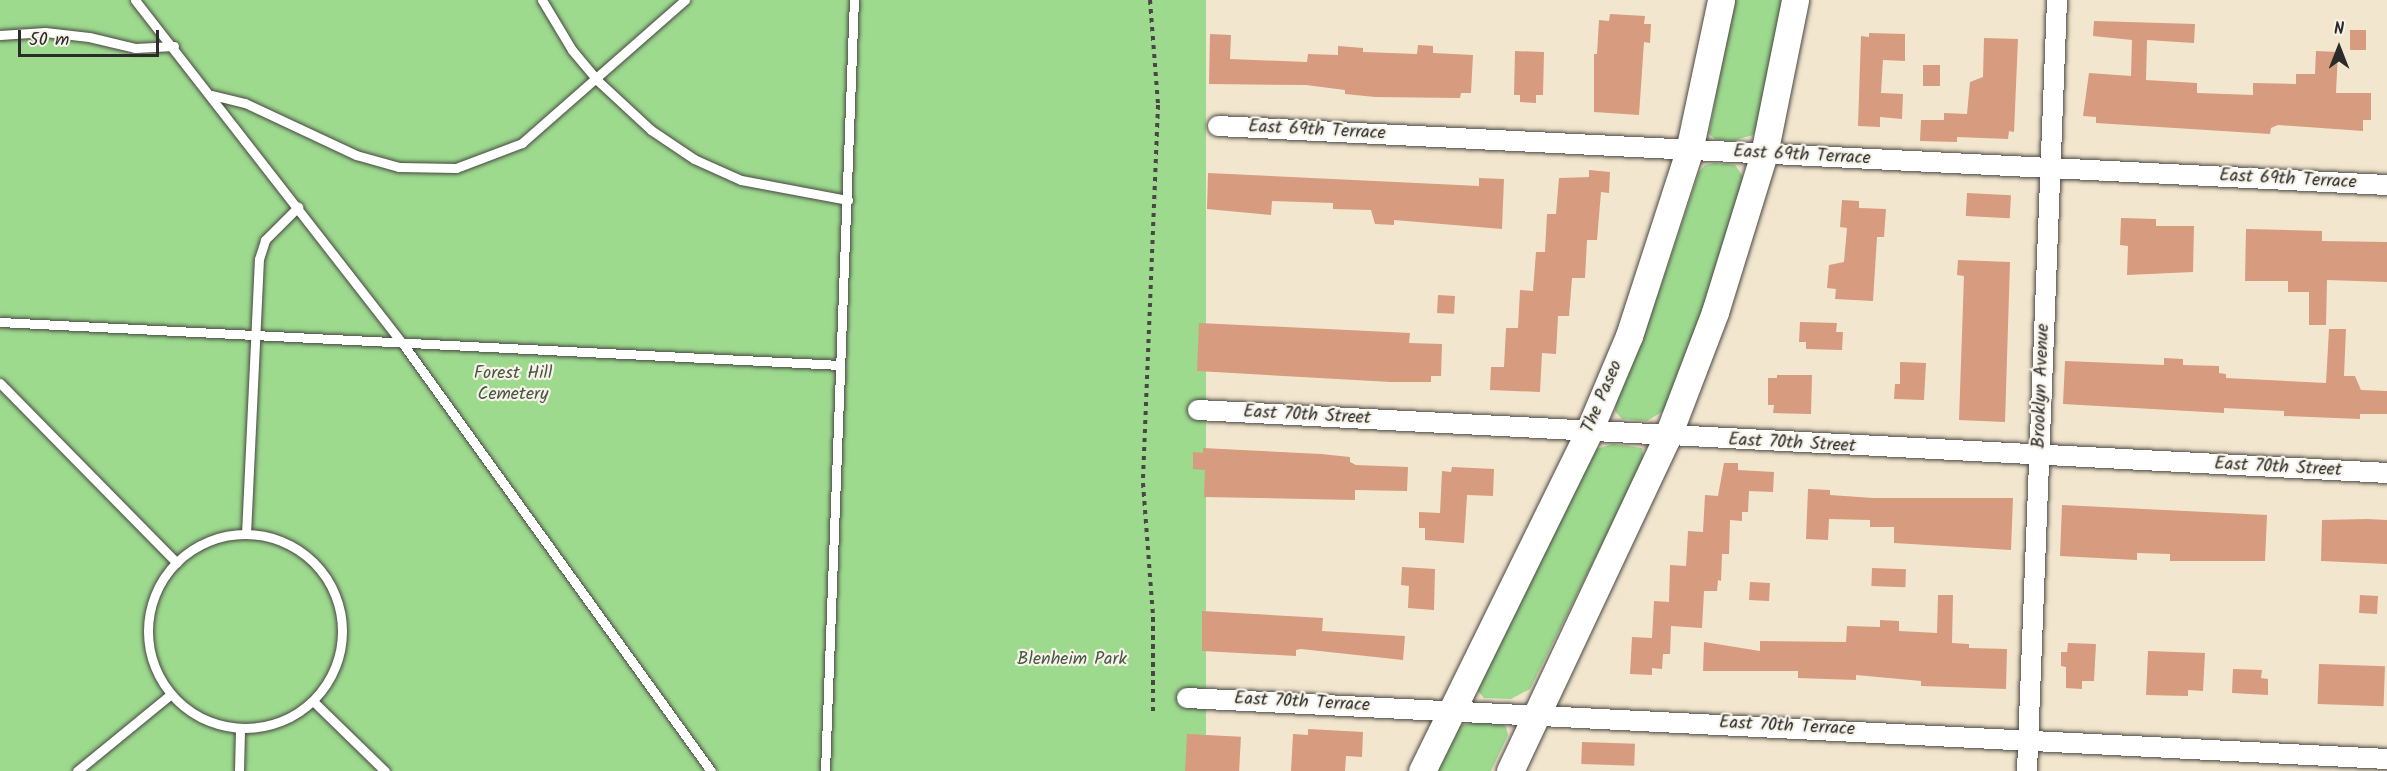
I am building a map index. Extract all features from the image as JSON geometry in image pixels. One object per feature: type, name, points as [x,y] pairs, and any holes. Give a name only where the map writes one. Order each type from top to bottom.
[{"type":"main road","name":"The Paseo","points":[[1422,771],[1588,433],[1629,336],[1689,151],[1721,0]]},
{"type":"main road","points":[[1510,771],[1666,438],[1715,312],[1764,154],[1795,0]]},
{"type":"street","name":"Brooklyn Avenue","points":[[2027,771],[2057,0]]},
{"type":"street","name":"East 69th Terrace","points":[[1218,126],[2387,185]]},
{"type":"street","name":"East 70th Street","points":[[1198,410],[1666,438],[2387,473]]},
{"type":"street","name":"East 70th Terrace","points":[[1187,698],[1538,714],[2387,759]]},
{"type":"lane","points":[[135,0],[174,46],[403,344],[711,771]]},
{"type":"lane","points":[[542,0],[572,50],[597,80],[651,130],[694,159],[741,180],[848,200]]},
{"type":"lane","points":[[212,95],[245,103],[356,155],[399,167],[430,170],[456,168],[522,143],[597,80],[685,0]]},
{"type":"lane","points":[[825,771],[854,0]]},
{"type":"lane","points":[[0,35],[45,32],[89,37],[135,48],[174,46]]},
{"type":"lane","points":[[246,534],[259,260],[265,240],[298,207]]},
{"type":"lane","points":[[0,322],[840,365]]},
{"type":"lane","points":[[0,383],[177,563]]},
{"type":"lane","points":[[246,534],[294,547],[316,564],[334,590],[342,617],[341,651],[328,683],[314,702],[277,724],[240,729],[193,714],[170,695],[155,670],[148,645],[148,621],[155,592],[177,563],[210,540],[246,534]]},
{"type":"lane","points":[[77,771],[170,695]]},
{"type":"lane","points":[[314,702],[384,771]]},
{"type":"lane","points":[[239,771],[240,729]]},
{"type":"path","points":[[1150,0],[1158,105],[1143,483],[1152,617],[1153,711]]},
{"type":"green space","name":"Forest Hill Cemetery","points":[[0,0],[1206,0],[1206,771],[0,771]]},
{"type":"green space","points":[[1734,0],[1782,0],[1758,125],[1753,135],[1732,141],[1715,139],[1709,134]]},
{"type":"green space","points":[[1715,163],[1735,165],[1744,178],[1711,291],[1665,410],[1647,421],[1622,419],[1615,411],[1616,403],[1659,292],[1699,172],[1705,165]]},
{"type":"green space","points":[[1613,444],[1642,448],[1644,460],[1530,689],[1511,699],[1484,698],[1477,690],[1478,683],[1596,449]]},
{"type":"green space","points":[[1478,721],[1501,722],[1506,727],[1508,735],[1491,771],[1436,771],[1460,726]]},
{"type":"building","points":[[1610,14],[1645,16],[1644,24],[1651,24],[1650,43],[1644,42],[1639,115],[1594,112],[1594,54],[1597,54],[1599,20],[1609,21]]},
{"type":"building","points":[[2094,21],[2195,24],[2194,43],[2147,40],[2146,80],[2197,83],[2197,93],[2253,95],[2253,83],[2296,84],[2296,74],[2315,74],[2316,51],[2338,52],[2336,93],[2371,93],[2371,120],[2363,120],[2363,131],[2278,125],[2271,128],[2270,134],[2096,123],[2096,117],[2083,116],[2089,73],[2131,76],[2132,40],[2093,36]]},
{"type":"building","points":[[2350,30],[2366,30],[2366,50],[2350,50]]},
{"type":"building","points":[[1869,33],[1905,34],[1905,61],[1883,60],[1881,93],[1903,94],[1902,119],[1880,117],[1880,127],[1858,126],[1861,36],[1869,37]]},
{"type":"building","points":[[1210,34],[1231,35],[1230,59],[1307,62],[1308,54],[1338,55],[1338,46],[1363,48],[1363,52],[1417,54],[1418,45],[1433,46],[1433,53],[1473,55],[1471,93],[1461,93],[1460,98],[1375,97],[1345,94],[1345,90],[1306,85],[1209,84]]},
{"type":"building","points":[[1984,38],[2018,39],[2014,132],[2009,131],[2008,139],[1957,137],[1957,142],[1920,141],[1921,120],[1944,120],[1944,113],[1967,114],[1970,82],[1983,77]]},
{"type":"building","points":[[1515,51],[1544,52],[1543,95],[1536,95],[1536,103],[1520,102],[1520,95],[1514,95]]},
{"type":"building","points":[[1923,65],[1940,65],[1940,86],[1923,86]]},
{"type":"building","points":[[1589,170],[1610,172],[1609,193],[1601,192],[1597,240],[1587,240],[1585,278],[1572,278],[1569,316],[1558,316],[1556,354],[1542,353],[1540,392],[1490,390],[1491,367],[1504,367],[1506,328],[1518,328],[1520,290],[1533,291],[1536,252],[1545,252],[1547,214],[1556,214],[1559,178],[1589,177]]},
{"type":"building","points":[[1208,173],[1479,186],[1479,178],[1504,179],[1502,229],[1394,220],[1394,225],[1375,224],[1371,210],[1333,209],[1333,203],[1272,201],[1271,215],[1207,209]]},
{"type":"building","points":[[1967,193],[2011,195],[2010,218],[1966,216]]},
{"type":"building","points":[[1842,200],[1859,201],[1859,208],[1886,209],[1884,237],[1877,237],[1873,301],[1835,299],[1836,289],[1827,288],[1829,265],[1844,262],[1847,228],[1840,227]]},
{"type":"building","points":[[2121,218],[2156,219],[2156,226],[2194,226],[2193,272],[2127,275],[2128,246],[2120,245]]},
{"type":"building","points":[[2246,229],[2322,231],[2322,241],[2387,242],[2387,282],[2327,280],[2326,325],[2309,325],[2309,292],[2288,292],[2288,281],[2245,281]]},
{"type":"building","points":[[1958,260],[2010,262],[2005,422],[1959,420],[1964,276],[1957,275]]},
{"type":"building","points":[[1438,295],[1455,296],[1454,314],[1437,313]]},
{"type":"building","points":[[1800,322],[1837,323],[1836,332],[1843,332],[1842,350],[1806,349],[1806,342],[1799,342]]},
{"type":"building","points":[[1199,323],[1410,333],[1409,343],[1442,344],[1441,376],[1431,376],[1431,382],[1391,382],[1197,371]]},
{"type":"building","points":[[2329,329],[2346,329],[2344,376],[2355,376],[2361,390],[2387,391],[2387,414],[2360,414],[2360,419],[2284,416],[2284,411],[2224,408],[2224,413],[2063,404],[2065,361],[2164,365],[2164,358],[2183,359],[2183,365],[2219,366],[2219,373],[2226,374],[2226,378],[2326,383]]},
{"type":"building","points":[[1900,362],[1926,363],[1924,400],[1894,399],[1895,384],[1900,384]]},
{"type":"building","points":[[1777,375],[1812,375],[1811,414],[1773,413],[1774,405],[1768,405],[1768,378],[1777,378]]},
{"type":"building","points":[[1203,448],[1321,454],[1350,457],[1350,462],[1356,465],[1408,467],[1407,491],[1355,490],[1355,500],[1204,497],[1205,470],[1193,469],[1193,452],[1203,453]]},
{"type":"building","points":[[1724,463],[1738,463],[1738,470],[1774,472],[1773,492],[1749,491],[1748,512],[1742,512],[1742,521],[1730,520],[1729,554],[1722,554],[1721,581],[1718,580],[1717,591],[1704,591],[1702,628],[1671,626],[1670,654],[1663,654],[1662,669],[1652,668],[1652,675],[1630,674],[1632,637],[1652,638],[1654,601],[1669,602],[1670,565],[1686,566],[1688,531],[1703,532],[1705,495],[1718,496]]},
{"type":"building","points":[[1452,467],[1494,469],[1493,496],[1467,495],[1464,543],[1425,540],[1425,528],[1419,528],[1419,512],[1440,513],[1442,471],[1451,472]]},
{"type":"building","points":[[1808,489],[1830,490],[1830,495],[1873,498],[2013,498],[2011,550],[1894,543],[1894,527],[1870,527],[1870,520],[1829,519],[1828,540],[1806,539]]},
{"type":"building","points":[[2062,505],[2267,515],[2265,561],[2170,561],[2170,554],[2137,553],[2137,560],[2060,556]]},
{"type":"building","points":[[2322,520],[2387,520],[2387,564],[2321,561]]},
{"type":"building","points":[[1402,567],[1435,569],[1434,610],[1408,608],[1409,586],[1401,585]]},
{"type":"building","points":[[1872,568],[1906,569],[1905,587],[1871,586]]},
{"type":"building","points":[[1750,582],[1770,583],[1769,601],[1749,600]]},
{"type":"building","points":[[1938,595],[1953,595],[1952,643],[1969,644],[1969,648],[2007,649],[2006,689],[1921,686],[1921,681],[1856,675],[1856,680],[1798,678],[1798,671],[1703,671],[1704,642],[1760,651],[1760,641],[1846,642],[1847,626],[1880,627],[1880,620],[1899,621],[1899,631],[1937,633]]},
{"type":"building","points":[[2360,595],[2378,596],[2377,614],[2359,613]]},
{"type":"building","points":[[1202,611],[1323,618],[1322,631],[1405,636],[1403,660],[1301,649],[1296,650],[1296,656],[1202,651]]},
{"type":"building","points":[[2068,643],[2096,644],[2094,681],[2082,681],[2082,689],[2066,688],[2066,667],[2061,666],[2061,652],[2067,652]]},
{"type":"building","points":[[2148,651],[2205,653],[2203,691],[2188,690],[2188,696],[2146,695]]},
{"type":"building","points":[[2319,664],[2385,666],[2384,706],[2318,704]]},
{"type":"building","points":[[2233,669],[2262,670],[2261,678],[2268,679],[2268,695],[2232,693]]},
{"type":"building","points":[[1308,729],[1363,732],[1362,757],[1346,756],[1345,771],[1291,771],[1293,734],[1308,735]]},
{"type":"building","points":[[1187,734],[1241,737],[1239,771],[1185,771]]},
{"type":"building","points":[[1582,742],[1635,744],[1634,766],[1581,764]]},
{"type":"park label","name":"Blenheim Park","points":[[1072,660]]}]
